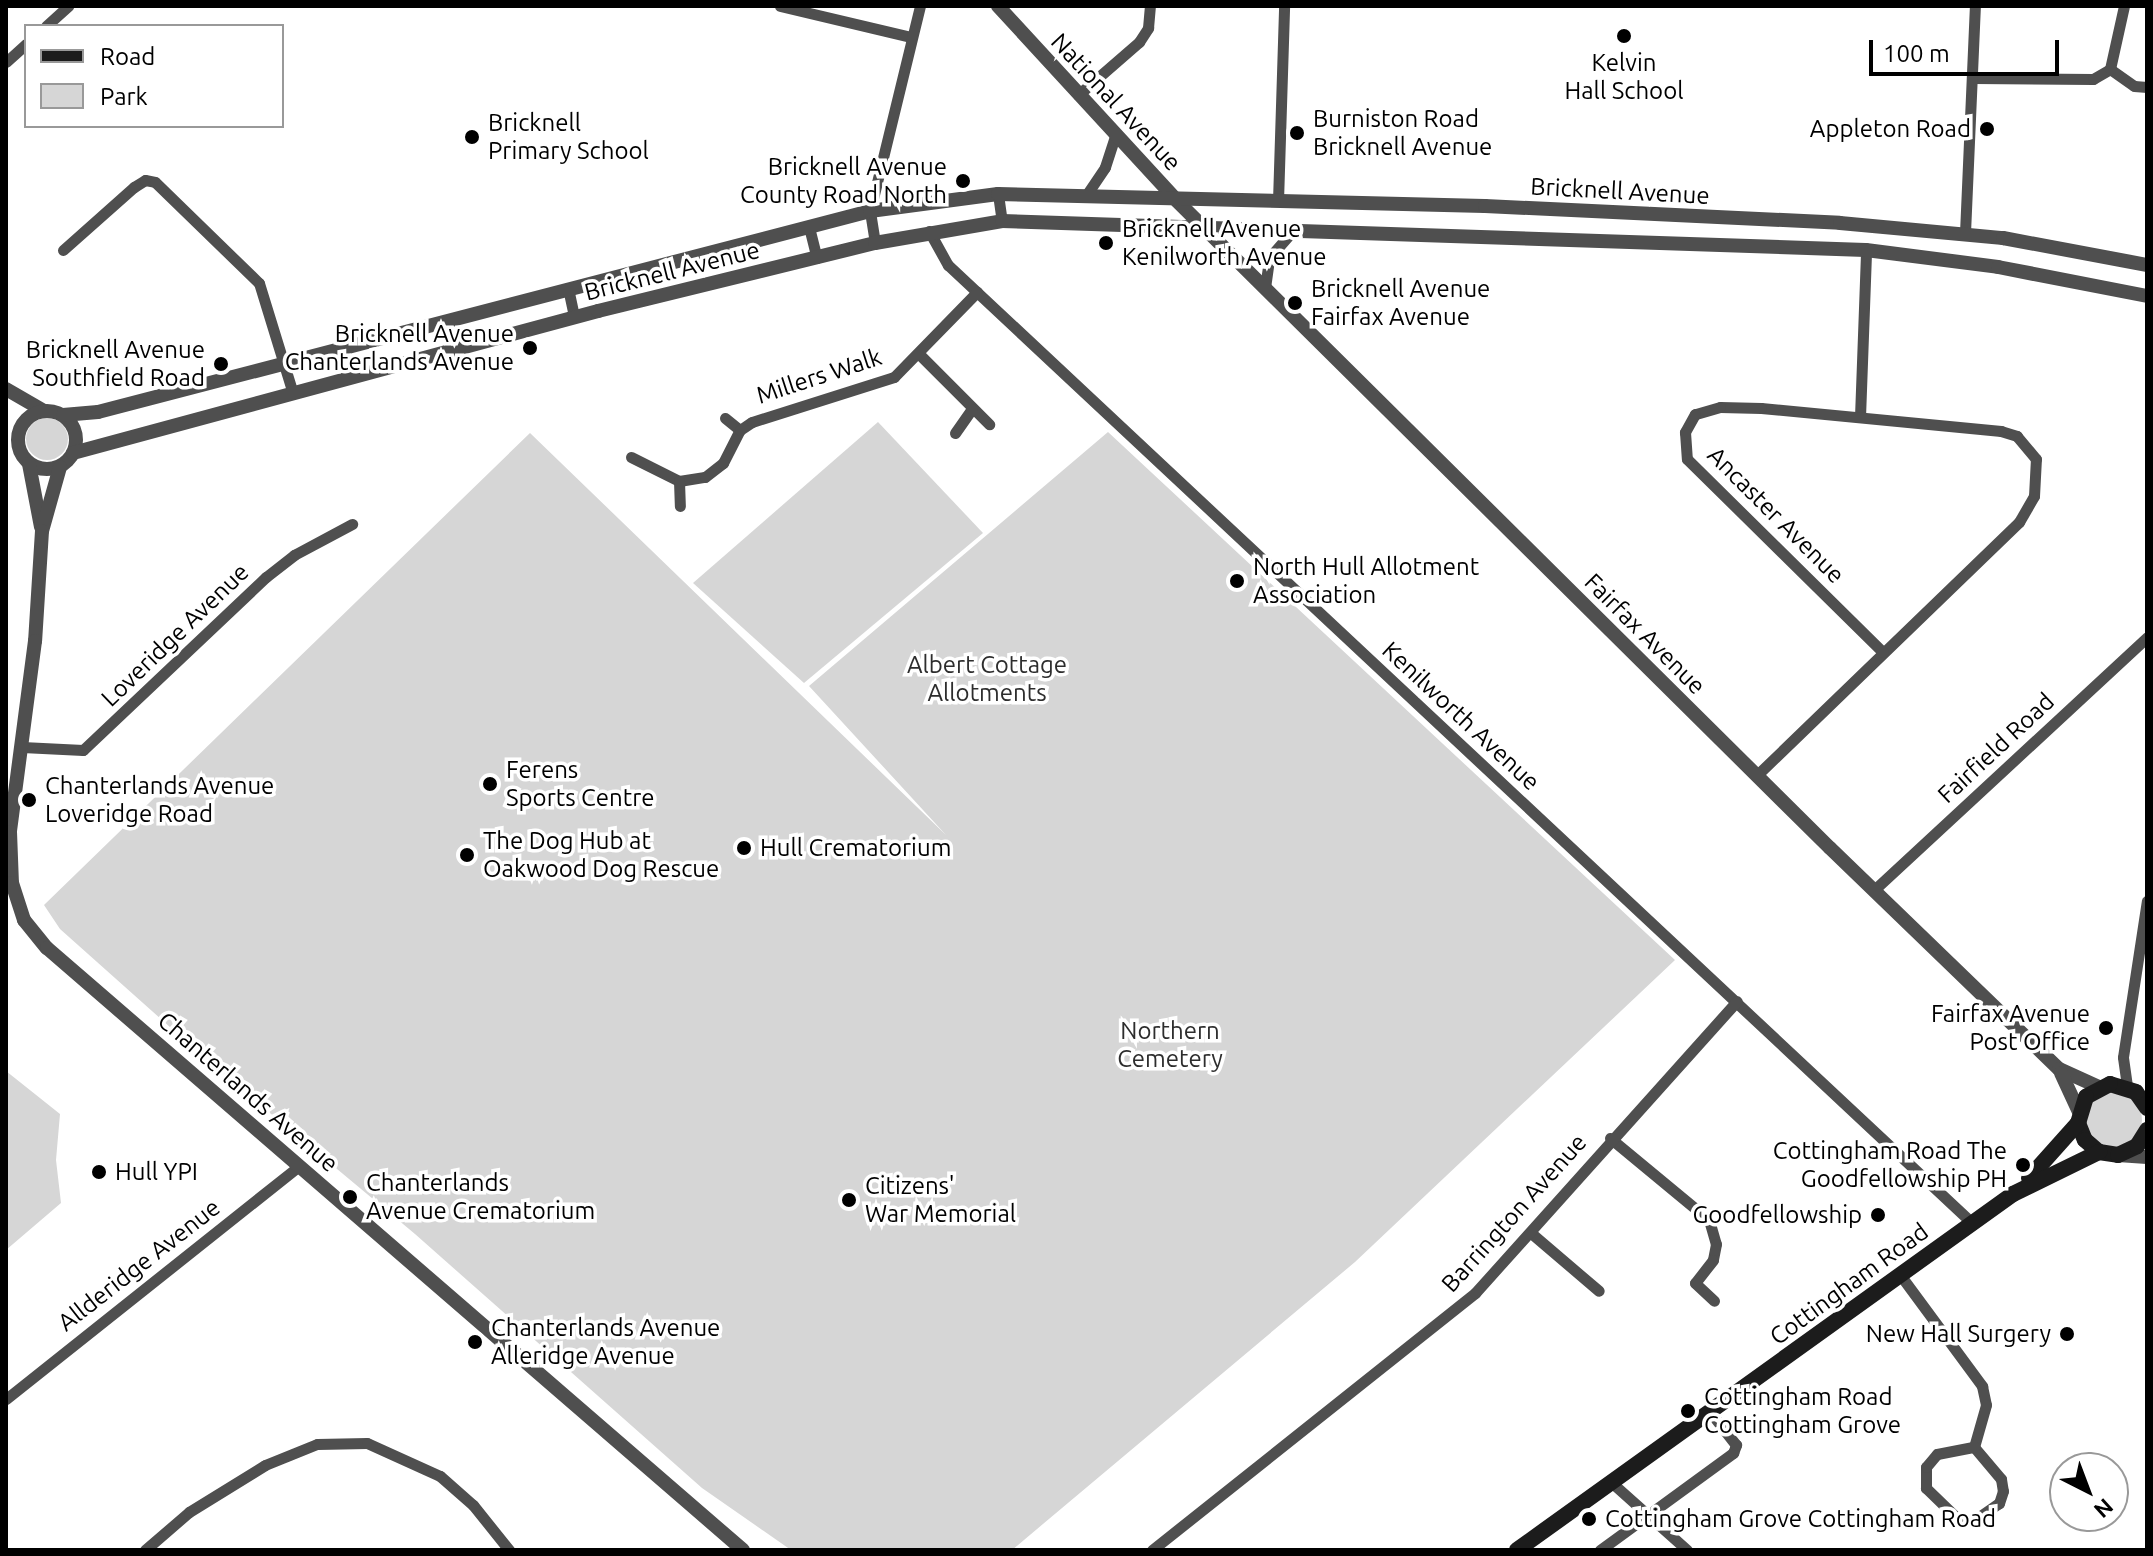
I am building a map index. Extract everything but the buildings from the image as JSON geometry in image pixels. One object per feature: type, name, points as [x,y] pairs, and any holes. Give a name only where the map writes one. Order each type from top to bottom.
[{"type":"main road","name":"Cottingham Road","points":[[2013,1194],[2104,1086]]},
{"type":"main road","points":[[2104,1086],[2137,1088],[2147,1108]]},
{"type":"main road","points":[[2078,1118],[2085,1140],[2099,1152],[2118,1155],[2137,1146],[2147,1130]]},
{"type":"main road","name":"Cottingham Road","points":[[1524,1548],[1611,1482],[2013,1194],[2099,1152]]},
{"type":"street","points":[[48,24],[68,6]]},
{"type":"street","points":[[780,6],[911,37]]},
{"type":"street","points":[[875,243],[870,211],[920,6]]},
{"type":"street","name":"National Avenue","points":[[998,6],[1115,136],[1204,226]]},
{"type":"street","points":[[1078,95],[1139,42],[1148,28],[1150,6]]},
{"type":"street","points":[[1278,201],[1284,6]]},
{"type":"street","points":[[1965,233],[1975,6]]},
{"type":"street","points":[[1974,78],[2093,79],[2110,69],[2124,6]]},
{"type":"street","points":[[6,62],[24,46]]},
{"type":"street","points":[[2110,69],[2134,86],[2147,87]]},
{"type":"street","points":[[1087,194],[1105,167],[1115,136]]},
{"type":"street","points":[[63,250],[134,187],[145,180],[155,182],[259,283],[292,390]]},
{"type":"street","points":[[998,194],[1002,221]]},
{"type":"street","name":"Bricknell Avenue","points":[[63,415],[98,412],[284,361],[870,211],[998,194],[1087,194],[1177,201],[1278,201],[1965,233],[2147,265]]},
{"type":"street","points":[[1735,248],[1736,220]]},
{"type":"street","name":"Bricknell Avenue","points":[[73,453],[292,390],[574,317],[875,243],[929,231],[1002,221],[1866,250],[1998,267],[2147,296]]},
{"type":"street","name":"Fairfax Avenue","points":[[1204,226],[1756,776],[2059,1069],[2104,1086]]},
{"type":"street","points":[[809,227],[817,258]]},
{"type":"street","points":[[1265,288],[1269,258],[1294,229]]},
{"type":"street","name":"Kenilworth Avenue","points":[[929,231],[948,265],[1973,1224]]},
{"type":"street","points":[[1860,417],[1866,250]]},
{"type":"street","points":[[568,288],[574,317]]},
{"type":"street","name":"Millers Walk","points":[[679,481],[705,477],[723,463],[740,430],[784,409],[894,377],[920,355],[977,292]]},
{"type":"street","points":[[920,355],[989,424]]},
{"type":"street","points":[[6,389],[44,411],[63,415],[77,439],[73,453],[60,467],[44,470],[29,464],[6,430]]},
{"type":"street","name":"Ancaster Avenue","points":[[1756,776],[2019,522],[2034,496],[2036,459],[2017,436],[2001,431],[1720,407],[1695,414],[1685,432],[1684,452],[1883,652]]},
{"type":"street","points":[[955,433],[972,409]]},
{"type":"street","points":[[18,445],[19,432],[30,416],[44,411]]},
{"type":"street","name":"Millers Walk","points":[[725,418],[740,430]]},
{"type":"street","points":[[631,457],[679,481],[680,506]]},
{"type":"street","name":"Chanterlands Avenue","points":[[29,464],[42,531]]},
{"type":"street","name":"Chanterlands Avenue","points":[[60,467],[42,531],[22,747],[12,785],[8,831],[12,883],[24,920],[47,948],[743,1550]]},
{"type":"street","name":"Loveridge Avenue","points":[[22,747],[83,750],[100,739],[266,577],[294,555],[352,524]]},
{"type":"street","name":"Fairfield Road","points":[[1874,890],[2147,637]]},
{"type":"street","points":[[2104,1086],[2123,1057],[2147,901]]},
{"type":"street","name":"Barrington Avenue","points":[[1152,1550],[1455,1313],[1531,1233],[1610,1138],[1737,1001]]},
{"type":"street","points":[[2123,1057],[2137,1088]]},
{"type":"street","name":"Fairfax Avenue","points":[[2059,1069],[2078,1118]]},
{"type":"street","points":[[1610,1138],[1709,1220],[1716,1244],[1713,1260],[1695,1283],[1714,1301]]},
{"type":"street","points":[[2118,1155],[2147,1157]]},
{"type":"street","name":"Allderidge Avenue","points":[[6,1399],[299,1166]]},
{"type":"street","points":[[1531,1233],[1599,1291]]},
{"type":"street","points":[[1901,1276],[1982,1386],[1986,1405],[1974,1447]]},
{"type":"street","points":[[1600,1550],[1733,1453],[1736,1445],[1711,1413]]},
{"type":"street","points":[[145,1550],[189,1512],[265,1465],[317,1444],[367,1443],[440,1476],[473,1505],[509,1550]]},
{"type":"street","points":[[1974,1447],[2001,1479],[2003,1491],[1999,1503],[1973,1521],[1961,1522],[1926,1488],[1926,1467],[1937,1454],[1974,1447]]},
{"type":"street","points":[[1611,1482],[1687,1550]]},
{"type":"green space","points":[[47,418],[62,424],[68,439],[62,454],[47,460],[32,454],[26,439],[32,424]]},
{"type":"green space","points":[[878,422],[983,533],[804,683],[693,583]]},
{"type":"green space","points":[[1108,432],[1675,960],[1355,1262],[1012,1550],[791,1550],[702,1488],[415,1234],[217,1069],[60,929],[44,905],[530,433],[946,835],[809,686]]},
{"type":"green space","points":[[6,1071],[60,1114],[56,1160],[61,1203],[6,1250]]},
{"type":"green space","points":[[2114,1092],[2134,1100],[2142,1120],[2134,1140],[2114,1148],[2094,1140],[2086,1120],[2094,1100]]},
{"type":"place","name":"Kelvin Hall School","points":[[1624,36]]},
{"type":"place","name":"Appleton Road","points":[[1987,129]]},
{"type":"place","name":"Burniston Road Bricknell Avenue","points":[[1297,133]]},
{"type":"place","name":"Bricknell Primary School","points":[[472,137]]},
{"type":"place","name":"Bricknell Avenue County Road North","points":[[963,181]]},
{"type":"place","name":"Bricknell Avenue Kenilworth Avenue","points":[[1106,243]]},
{"type":"place","name":"Bricknell Avenue Fairfax Avenue","points":[[1295,303]]},
{"type":"place","name":"Bricknell Avenue Chanterlands Avenue","points":[[530,348]]},
{"type":"place","name":"Bricknell Avenue Southfield Road","points":[[221,364]]},
{"type":"place","name":"North Hull Allotment Association","points":[[1237,581]]},
{"type":"place","name":"Ferens Sports Centre","points":[[490,784]]},
{"type":"place","name":"Chanterlands Avenue Loveridge Road","points":[[29,800]]},
{"type":"place","name":"Hull Crematorium","points":[[744,848]]},
{"type":"place","name":"The Dog Hub at Oakwood Dog Rescue","points":[[467,855]]},
{"type":"place","name":"Fairfax Avenue Post Office","points":[[2106,1028]]},
{"type":"place","name":"Cottingham Road The Goodfellowship PH","points":[[2023,1165]]},
{"type":"place","name":"Hull YPI","points":[[99,1172]]},
{"type":"place","name":"Chanterlands Avenue Crematorium","points":[[350,1197]]},
{"type":"place","name":"Citizens' War Memorial","points":[[849,1200]]},
{"type":"place","name":"Goodfellowship","points":[[1878,1215]]},
{"type":"place","name":"New Hall Surgery","points":[[2067,1334]]},
{"type":"place","name":"Chanterlands Avenue Alleridge Avenue","points":[[475,1342]]},
{"type":"place","name":"Cottingham Road Cottingham Grove","points":[[1688,1411]]},
{"type":"place","name":"Cottingham Grove Cottingham Road","points":[[1589,1519]]},
{"type":"park label","name":"Albert Cottage Allotments","points":[[987,679]]},
{"type":"park label","name":"Northern Cemetery","points":[[1170,1045]]}]
